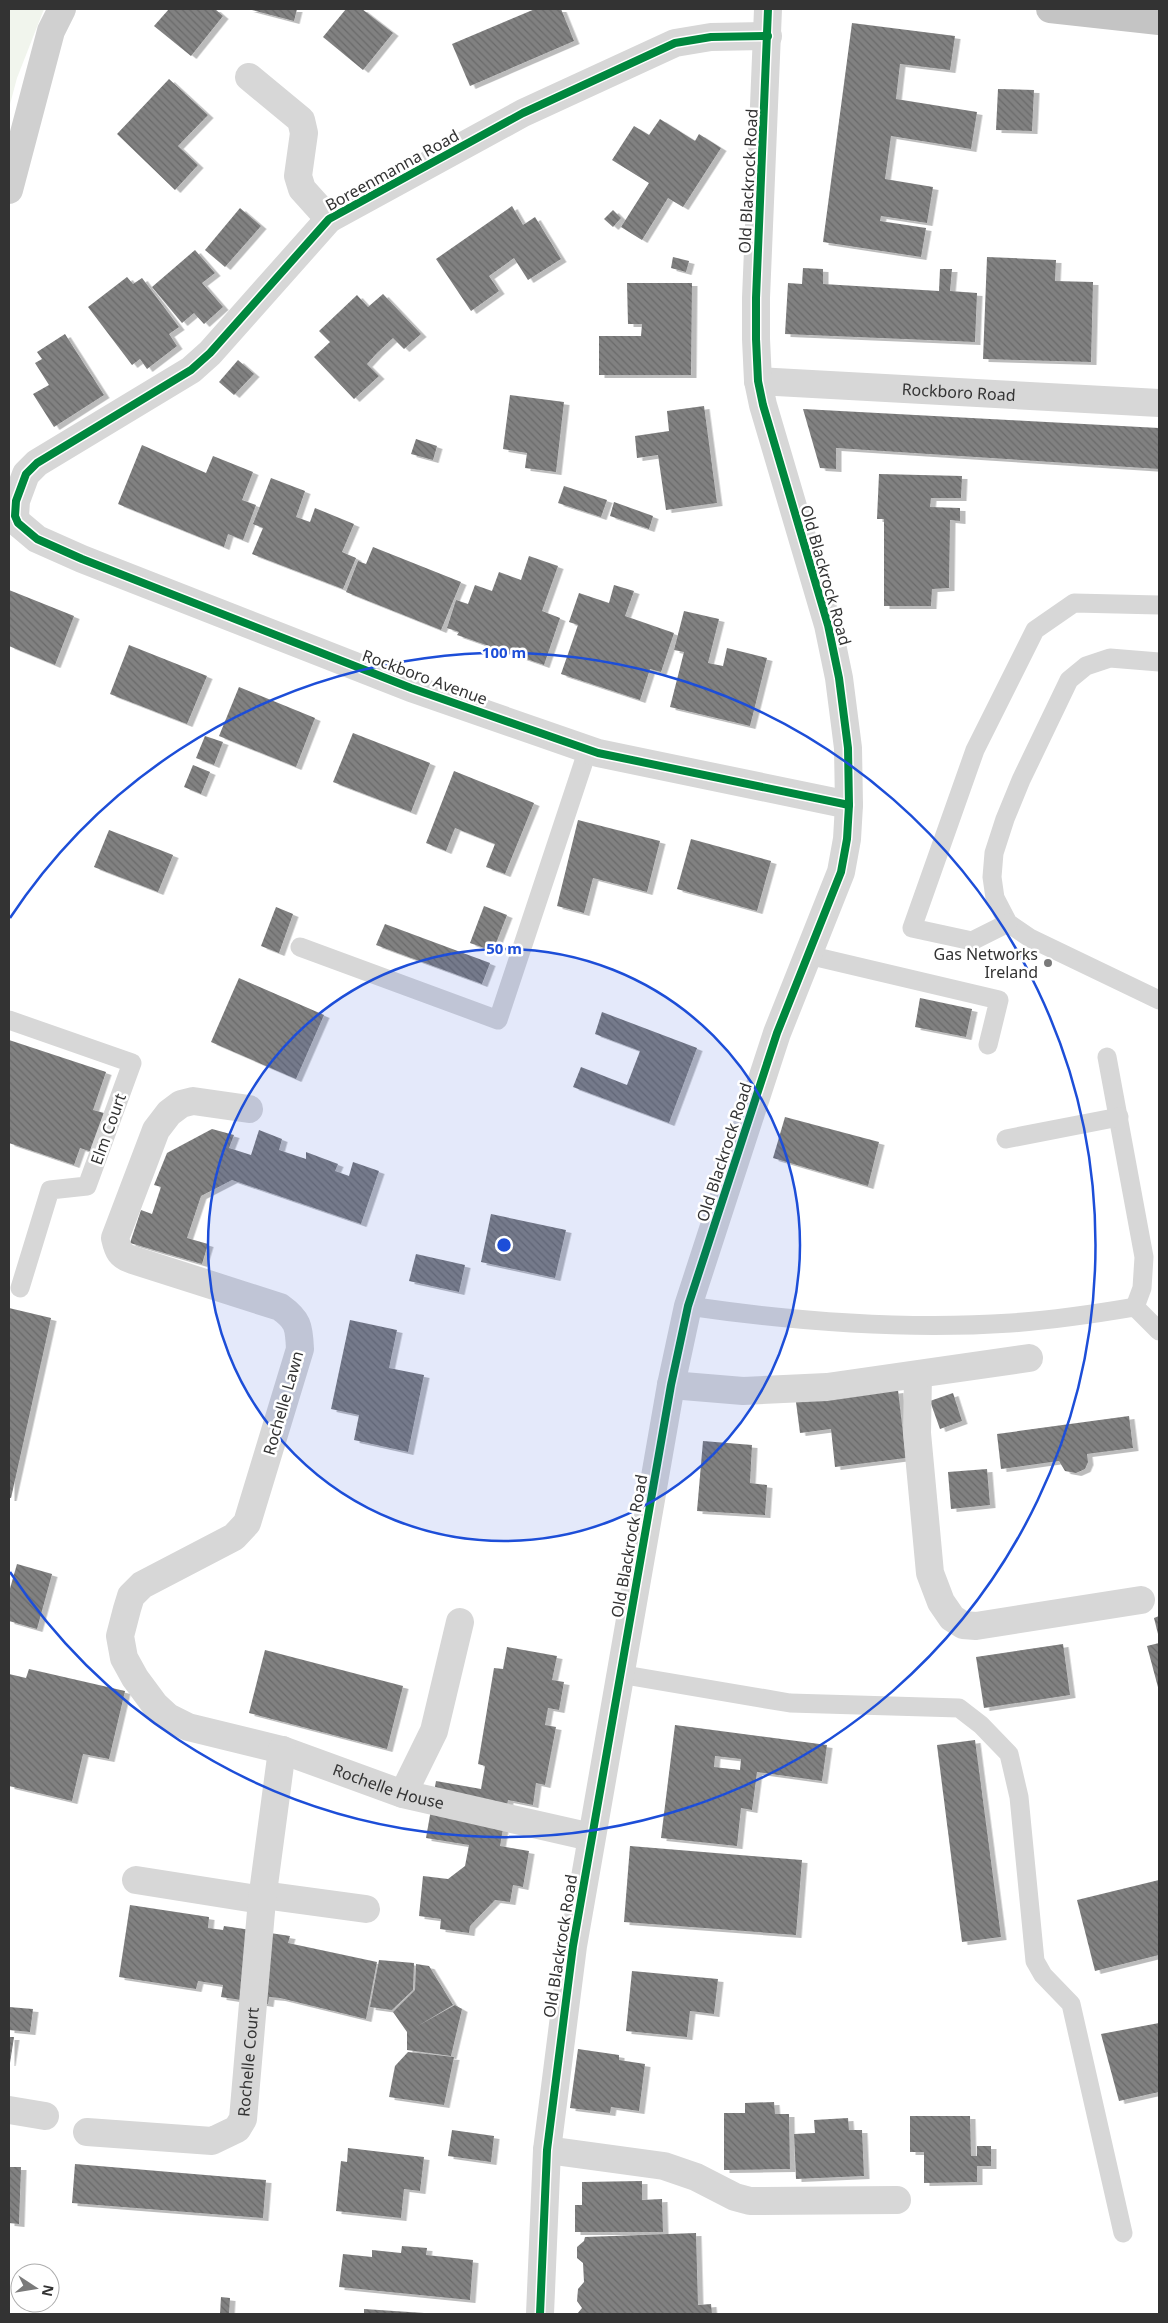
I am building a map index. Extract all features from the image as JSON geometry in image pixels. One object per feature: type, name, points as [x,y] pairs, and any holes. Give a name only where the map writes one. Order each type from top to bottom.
[{"type":"highway","points":[[1050,9],[1159,21]]},
{"type":"main road","points":[[9,190],[51,31],[62,9]]},
{"type":"street","name":"Old Blackrock Road","points":[[540,2314],[547,2150],[560,2040],[591,1836],[649,1521],[671,1384],[688,1306],[777,1033],[840,872],[847,839],[849,805],[848,748],[844,713],[828,625],[766,418],[758,381],[756,298],[768,9]]},
{"type":"street","name":"Boreenmanna Road","points":[[15,516],[15,484],[36,463],[191,370],[210,353],[329,219],[524,112],[675,43],[711,37],[768,36]]},
{"type":"street","points":[[249,77],[301,120],[304,133],[298,176],[302,188],[329,219]]},
{"type":"street","name":"Rockboro Road","points":[[758,381],[1159,403]]},
{"type":"street","name":"Rockboro Avenue","points":[[15,516],[18,523],[37,539],[82,559],[411,688],[588,749],[849,805]]},
{"type":"street","name":"Rochelle Lawn","points":[[188,1728],[168,1718],[155,1705],[135,1678],[124,1658],[120,1636],[127,1609],[131,1596],[142,1585],[234,1537],[247,1522],[300,1349],[300,1333],[295,1318],[280,1307],[122,1257],[117,1249],[115,1238],[156,1130],[169,1113],[181,1104],[193,1101],[249,1109]]},
{"type":"street","points":[[671,1384],[743,1392],[828,1386],[1029,1358]]},
{"type":"street","points":[[918,1374],[917,1433],[930,1573],[941,1602],[952,1618],[963,1625],[976,1626],[1141,1600]]},
{"type":"street","points":[[403,1794],[434,1731],[460,1622]]},
{"type":"street","name":"Rochelle House","points":[[188,1728],[282,1750],[403,1794],[591,1836]]},
{"type":"street","name":"Rochelle Court","points":[[87,2132],[212,2141],[237,2129],[243,2119],[263,1898],[282,1750]]},
{"type":"street","points":[[136,1880],[263,1898],[366,1909]]},
{"type":"street","points":[[9,2110],[45,2116]]},
{"type":"street","points":[[547,2150],[664,2166],[696,2177],[735,2197],[750,2201],[897,2200]]},
{"type":"lane","points":[[1008,923],[972,941],[912,928],[975,750],[1035,630],[1074,602],[1159,605]]},
{"type":"lane","points":[[1159,662],[1110,658],[1086,666],[1069,680],[1021,780],[994,853],[992,877],[995,898],[1008,923],[1030,938],[1159,1000]]},
{"type":"lane","points":[[300,947],[498,1020],[588,749]]},
{"type":"lane","points":[[808,956],[999,1000],[988,1045]]},
{"type":"lane","name":"Elm Court","points":[[9,1020],[132,1063],[87,1186],[50,1190],[20,1288]]},
{"type":"lane","points":[[1107,1057],[1144,1257],[1142,1288],[1135,1307]]},
{"type":"lane","points":[[1006,1139],[1118,1117]]},
{"type":"lane","points":[[688,1306],[749,1315],[896,1324],[949,1325],[1011,1323],[1135,1307]]},
{"type":"lane","points":[[1135,1307],[1159,1330]]},
{"type":"lane","points":[[620,1674],[790,1703],[959,1708],[981,1725],[1009,1754],[1019,1798],[1036,1961],[1043,1975],[1071,2004],[1123,2233]]},
{"type":"shaded area","points":[[9,9],[44,9],[17,78],[9,108]]},
{"type":"building","points":[[169,9],[215,9],[223,16],[191,56],[154,26]]},
{"type":"building","points":[[248,9],[297,9],[294,21]]},
{"type":"building","points":[[346,9],[362,9],[393,33],[363,70],[323,37]]},
{"type":"building","points":[[535,9],[561,9],[574,41],[470,86],[452,44]]},
{"type":"building","points":[[852,23],[955,36],[950,70],[900,64],[896,99],[977,112],[971,149],[891,136],[885,179],[933,187],[927,223],[881,216],[880,221],[926,228],[921,257],[823,242]]},
{"type":"building","points":[[169,79],[208,115],[178,146],[198,165],[175,190],[117,134]]},
{"type":"building","points":[[998,89],[1034,90],[1032,131],[996,130]]},
{"type":"building","points":[[660,119],[695,141],[699,134],[721,148],[683,207],[668,198],[642,240],[621,227],[649,183],[612,160],[634,126],[649,135]]},
{"type":"building","points":[[512,206],[523,225],[535,217],[561,259],[528,280],[514,258],[489,276],[499,291],[471,311],[436,259]]},
{"type":"building","points":[[240,208],[261,226],[225,267],[205,250]]},
{"type":"building","points":[[613,210],[621,218],[613,227],[604,219]]},
{"type":"building","points":[[195,250],[215,273],[202,283],[223,307],[204,324],[194,313],[182,323],[152,287]]},
{"type":"building","points":[[673,257],[689,261],[686,272],[671,268]]},
{"type":"building","points":[[987,257],[1056,260],[1055,281],[1093,282],[1091,362],[983,359]]},
{"type":"building","points":[[803,268],[823,269],[823,284],[939,291],[940,269],[952,269],[950,291],[977,293],[975,342],[785,334],[788,283],[802,284]]},
{"type":"building","points":[[127,277],[133,284],[142,278],[179,327],[169,334],[177,346],[147,369],[140,359],[132,365],[88,307]]},
{"type":"building","points":[[627,283],[692,283],[691,375],[599,375],[599,336],[641,336],[642,324],[628,324]]},
{"type":"building","points":[[383,294],[421,334],[404,349],[393,338],[377,353],[367,364],[379,376],[354,399],[314,357],[330,342],[319,331],[357,295],[368,307]]},
{"type":"building","points":[[65,334],[104,395],[54,427],[33,394],[49,385],[35,363],[42,359],[37,352]]},
{"type":"building","points":[[238,360],[254,374],[234,395],[219,382]]},
{"type":"building","points":[[510,395],[564,402],[556,472],[525,468],[527,453],[503,449]]},
{"type":"building","points":[[704,406],[717,503],[666,510],[658,455],[637,458],[635,436],[669,431],[667,411]]},
{"type":"building","points":[[803,409],[1159,428],[1159,469],[836,448],[836,469],[820,468]]},
{"type":"building","points":[[416,439],[437,446],[433,460],[411,454]]},
{"type":"building","points":[[142,445],[206,473],[213,456],[253,472],[242,500],[256,505],[243,540],[228,534],[224,547],[118,504]]},
{"type":"building","points":[[879,474],[962,476],[961,498],[931,498],[930,507],[960,508],[960,521],[950,520],[949,588],[932,589],[931,606],[884,606],[884,519],[877,519]]},
{"type":"building","points":[[271,478],[305,491],[296,517],[310,522],[315,508],[354,524],[342,552],[356,558],[343,589],[252,554],[263,528],[253,524]]},
{"type":"building","points":[[564,486],[607,500],[601,517],[558,503]]},
{"type":"building","points":[[614,502],[653,516],[649,529],[610,516]]},
{"type":"building","points":[[373,547],[461,582],[441,630],[346,592],[358,561],[366,564]]},
{"type":"building","points":[[529,556],[558,566],[542,611],[560,618],[544,665],[457,635],[459,632],[447,628],[456,600],[468,604],[475,585],[492,591],[499,572],[521,580]]},
{"type":"building","points":[[614,585],[634,591],[625,616],[674,633],[661,672],[650,669],[640,700],[561,674],[578,625],[569,622],[579,593],[609,603]]},
{"type":"building","points":[[9,590],[74,616],[55,665],[9,646]]},
{"type":"building","points":[[684,611],[719,619],[708,663],[723,666],[727,648],[767,658],[750,726],[670,707],[684,652],[674,650]]},
{"type":"building","points":[[129,645],[207,676],[187,724],[110,694]]},
{"type":"building","points":[[239,687],[315,718],[296,767],[219,736]]},
{"type":"building","points":[[353,733],[430,763],[411,812],[333,782]]},
{"type":"building","points":[[205,736],[223,742],[214,765],[196,758]]},
{"type":"building","points":[[193,765],[210,772],[201,794],[184,787]]},
{"type":"building","points":[[454,771],[534,803],[505,874],[486,867],[495,844],[455,828],[446,851],[426,843]]},
{"type":"building","points":[[578,820],[660,841],[647,892],[593,878],[584,913],[557,906]]},
{"type":"building","points":[[109,830],[173,855],[158,892],[94,867]]},
{"type":"building","points":[[691,839],[771,861],[757,911],[677,889]]},
{"type":"building","points":[[484,906],[507,915],[493,951],[470,943]]},
{"type":"building","points":[[276,907],[293,914],[279,953],[261,946]]},
{"type":"building","points":[[385,924],[490,963],[482,984],[376,945]]},
{"type":"building","points":[[239,978],[324,1015],[296,1079],[211,1042]]},
{"type":"building","points":[[920,998],[972,1009],[966,1037],[915,1027]]},
{"type":"building","points":[[602,1012],[697,1048],[669,1123],[573,1087],[581,1067],[627,1085],[640,1051],[595,1034]]},
{"type":"building","points":[[9,1040],[106,1072],[93,1110],[104,1113],[92,1152],[80,1148],[74,1165],[9,1143]]},
{"type":"building","points":[[785,1117],[879,1142],[868,1186],[773,1158]]},
{"type":"building","points":[[212,1129],[234,1135],[229,1148],[251,1155],[259,1130],[282,1139],[279,1150],[306,1159],[306,1152],[338,1164],[335,1171],[349,1176],[353,1162],[379,1171],[361,1224],[232,1180],[201,1196],[187,1238],[208,1244],[202,1264],[130,1243],[141,1210],[152,1214],[161,1187],[154,1185],[167,1153]]},
{"type":"building","points":[[491,1214],[566,1230],[555,1278],[481,1262]]},
{"type":"building","points":[[416,1254],[465,1265],[459,1292],[409,1281]]},
{"type":"building","points":[[9,1308],[51,1318],[11,1498],[9,1498]]},
{"type":"building","points":[[350,1320],[397,1330],[389,1368],[424,1375],[408,1452],[354,1440],[359,1415],[331,1409]]},
{"type":"building","points":[[898,1390],[906,1458],[835,1467],[831,1429],[800,1433],[796,1402]]},
{"type":"building","points":[[953,1393],[962,1421],[940,1429],[930,1401]]},
{"type":"building","points":[[1129,1416],[1133,1448],[1087,1454],[1088,1462],[1085,1469],[1076,1473],[1065,1471],[1059,1461],[1001,1469],[997,1434]]},
{"type":"building","points":[[703,1441],[752,1445],[750,1483],[767,1485],[765,1515],[697,1511]]},
{"type":"building","points":[[987,1469],[990,1505],[951,1509],[948,1472]]},
{"type":"building","points":[[17,1564],[52,1574],[37,1629],[9,1621],[9,1592]]},
{"type":"building","points":[[1159,1616],[1159,1638],[1154,1618]]},
{"type":"building","points":[[1159,1643],[1159,1691],[1147,1646]]},
{"type":"building","points":[[1063,1644],[1070,1695],[984,1708],[976,1657]]},
{"type":"building","points":[[507,1647],[557,1656],[552,1680],[564,1682],[559,1710],[548,1708],[545,1725],[556,1727],[545,1785],[536,1783],[533,1805],[508,1800],[500,1846],[529,1851],[523,1887],[513,1885],[510,1902],[495,1900],[470,1926],[469,1933],[440,1929],[441,1919],[419,1916],[423,1876],[448,1879],[465,1866],[469,1845],[426,1838],[436,1781],[481,1789],[485,1766],[478,1764],[494,1668],[503,1669]]},
{"type":"building","points":[[265,1650],[403,1686],[387,1749],[249,1713]]},
{"type":"building","points":[[29,1669],[125,1691],[109,1759],[83,1754],[72,1801],[9,1786],[9,1674],[26,1678]]},
{"type":"building","points":[[675,1725],[827,1745],[822,1781],[757,1772],[752,1810],[741,1808],[737,1846],[661,1838]],"holes":[[[715,1756],[741,1759],[740,1770],[714,1767]]]},
{"type":"building","points":[[975,1740],[1001,1937],[962,1942],[937,1745]]},
{"type":"building","points":[[630,1846],[802,1860],[796,1935],[624,1922]]},
{"type":"building","points":[[1159,1880],[1159,1955],[1095,1971],[1077,1900]]},
{"type":"building","points":[[130,1905],[209,1917],[208,1928],[223,1930],[224,1926],[290,1936],[288,1943],[377,1962],[366,2019],[280,1998],[269,1997],[268,2004],[221,1997],[223,1985],[198,1981],[196,1989],[119,1977]]},
{"type":"building","points":[[379,1960],[414,1963],[413,1990],[392,2010],[370,2007]]},
{"type":"building","points":[[416,1964],[429,1966],[453,2005],[416,2027],[455,2005],[462,2009],[451,2056],[407,2050],[407,2032],[393,2012],[415,1990]]},
{"type":"building","points":[[632,1971],[718,1979],[714,2014],[690,2011],[687,2037],[626,2031]]},
{"type":"building","points":[[9,2007],[33,2009],[30,2032],[9,2030]]},
{"type":"building","points":[[1159,2023],[1159,2092],[1119,2101],[1101,2034]]},
{"type":"building","points":[[9,2037],[14,2037],[10,2063],[9,2063]]},
{"type":"building","points":[[578,2049],[619,2055],[619,2060],[645,2064],[639,2111],[611,2107],[610,2113],[570,2108]]},
{"type":"building","points":[[408,2052],[454,2057],[444,2105],[389,2097],[395,2066]]},
{"type":"building","points":[[774,2102],[775,2114],[789,2114],[790,2169],[724,2170],[724,2113],[745,2113],[745,2103]]},
{"type":"building","points":[[910,2116],[970,2116],[971,2156],[977,2156],[977,2146],[991,2146],[991,2166],[977,2166],[977,2182],[924,2183],[924,2152],[910,2152]]},
{"type":"building","points":[[848,2118],[849,2130],[862,2130],[864,2176],[796,2179],[794,2134],[815,2133],[814,2120]]},
{"type":"building","points":[[452,2130],[494,2136],[491,2162],[448,2156]]},
{"type":"building","points":[[348,2148],[424,2157],[420,2191],[404,2189],[401,2218],[336,2211],[341,2161],[347,2162]]},
{"type":"building","points":[[75,2164],[266,2180],[263,2218],[72,2203]]},
{"type":"building","points":[[9,2167],[21,2167],[19,2224],[9,2223]]},
{"type":"building","points":[[642,2181],[642,2200],[662,2199],[663,2232],[575,2232],[575,2205],[582,2205],[582,2182]]},
{"type":"building","points":[[696,2233],[698,2305],[711,2304],[712,2314],[577,2314],[582,2308],[577,2301],[578,2289],[584,2282],[583,2263],[577,2258],[577,2247],[584,2241],[585,2237]]},
{"type":"building","points":[[402,2246],[427,2248],[426,2255],[473,2260],[470,2300],[339,2287],[343,2254],[372,2257],[372,2250],[401,2253]]},
{"type":"building","points":[[221,2297],[230,2298],[229,2314],[220,2314]]},
{"type":"building","points":[[364,2309],[424,2313],[424,2314],[364,2314]]},
{"type":"cycle path","points":[[540,2314],[547,2150],[573,1946],[671,1385],[688,1306],[777,1033],[841,872],[847,839],[849,805],[848,748],[839,678],[828,625],[763,405],[758,381],[756,298],[768,9]]},
{"type":"cycle path","points":[[768,36],[711,37],[675,43],[523,113],[329,219],[210,353],[191,370],[37,463],[26,474],[16,501],[15,516],[18,523],[37,539],[82,559],[411,688],[598,753],[849,805]]},
{"type":"place","name":"Gas Networks Ireland","points":[[1048,963]]}]
